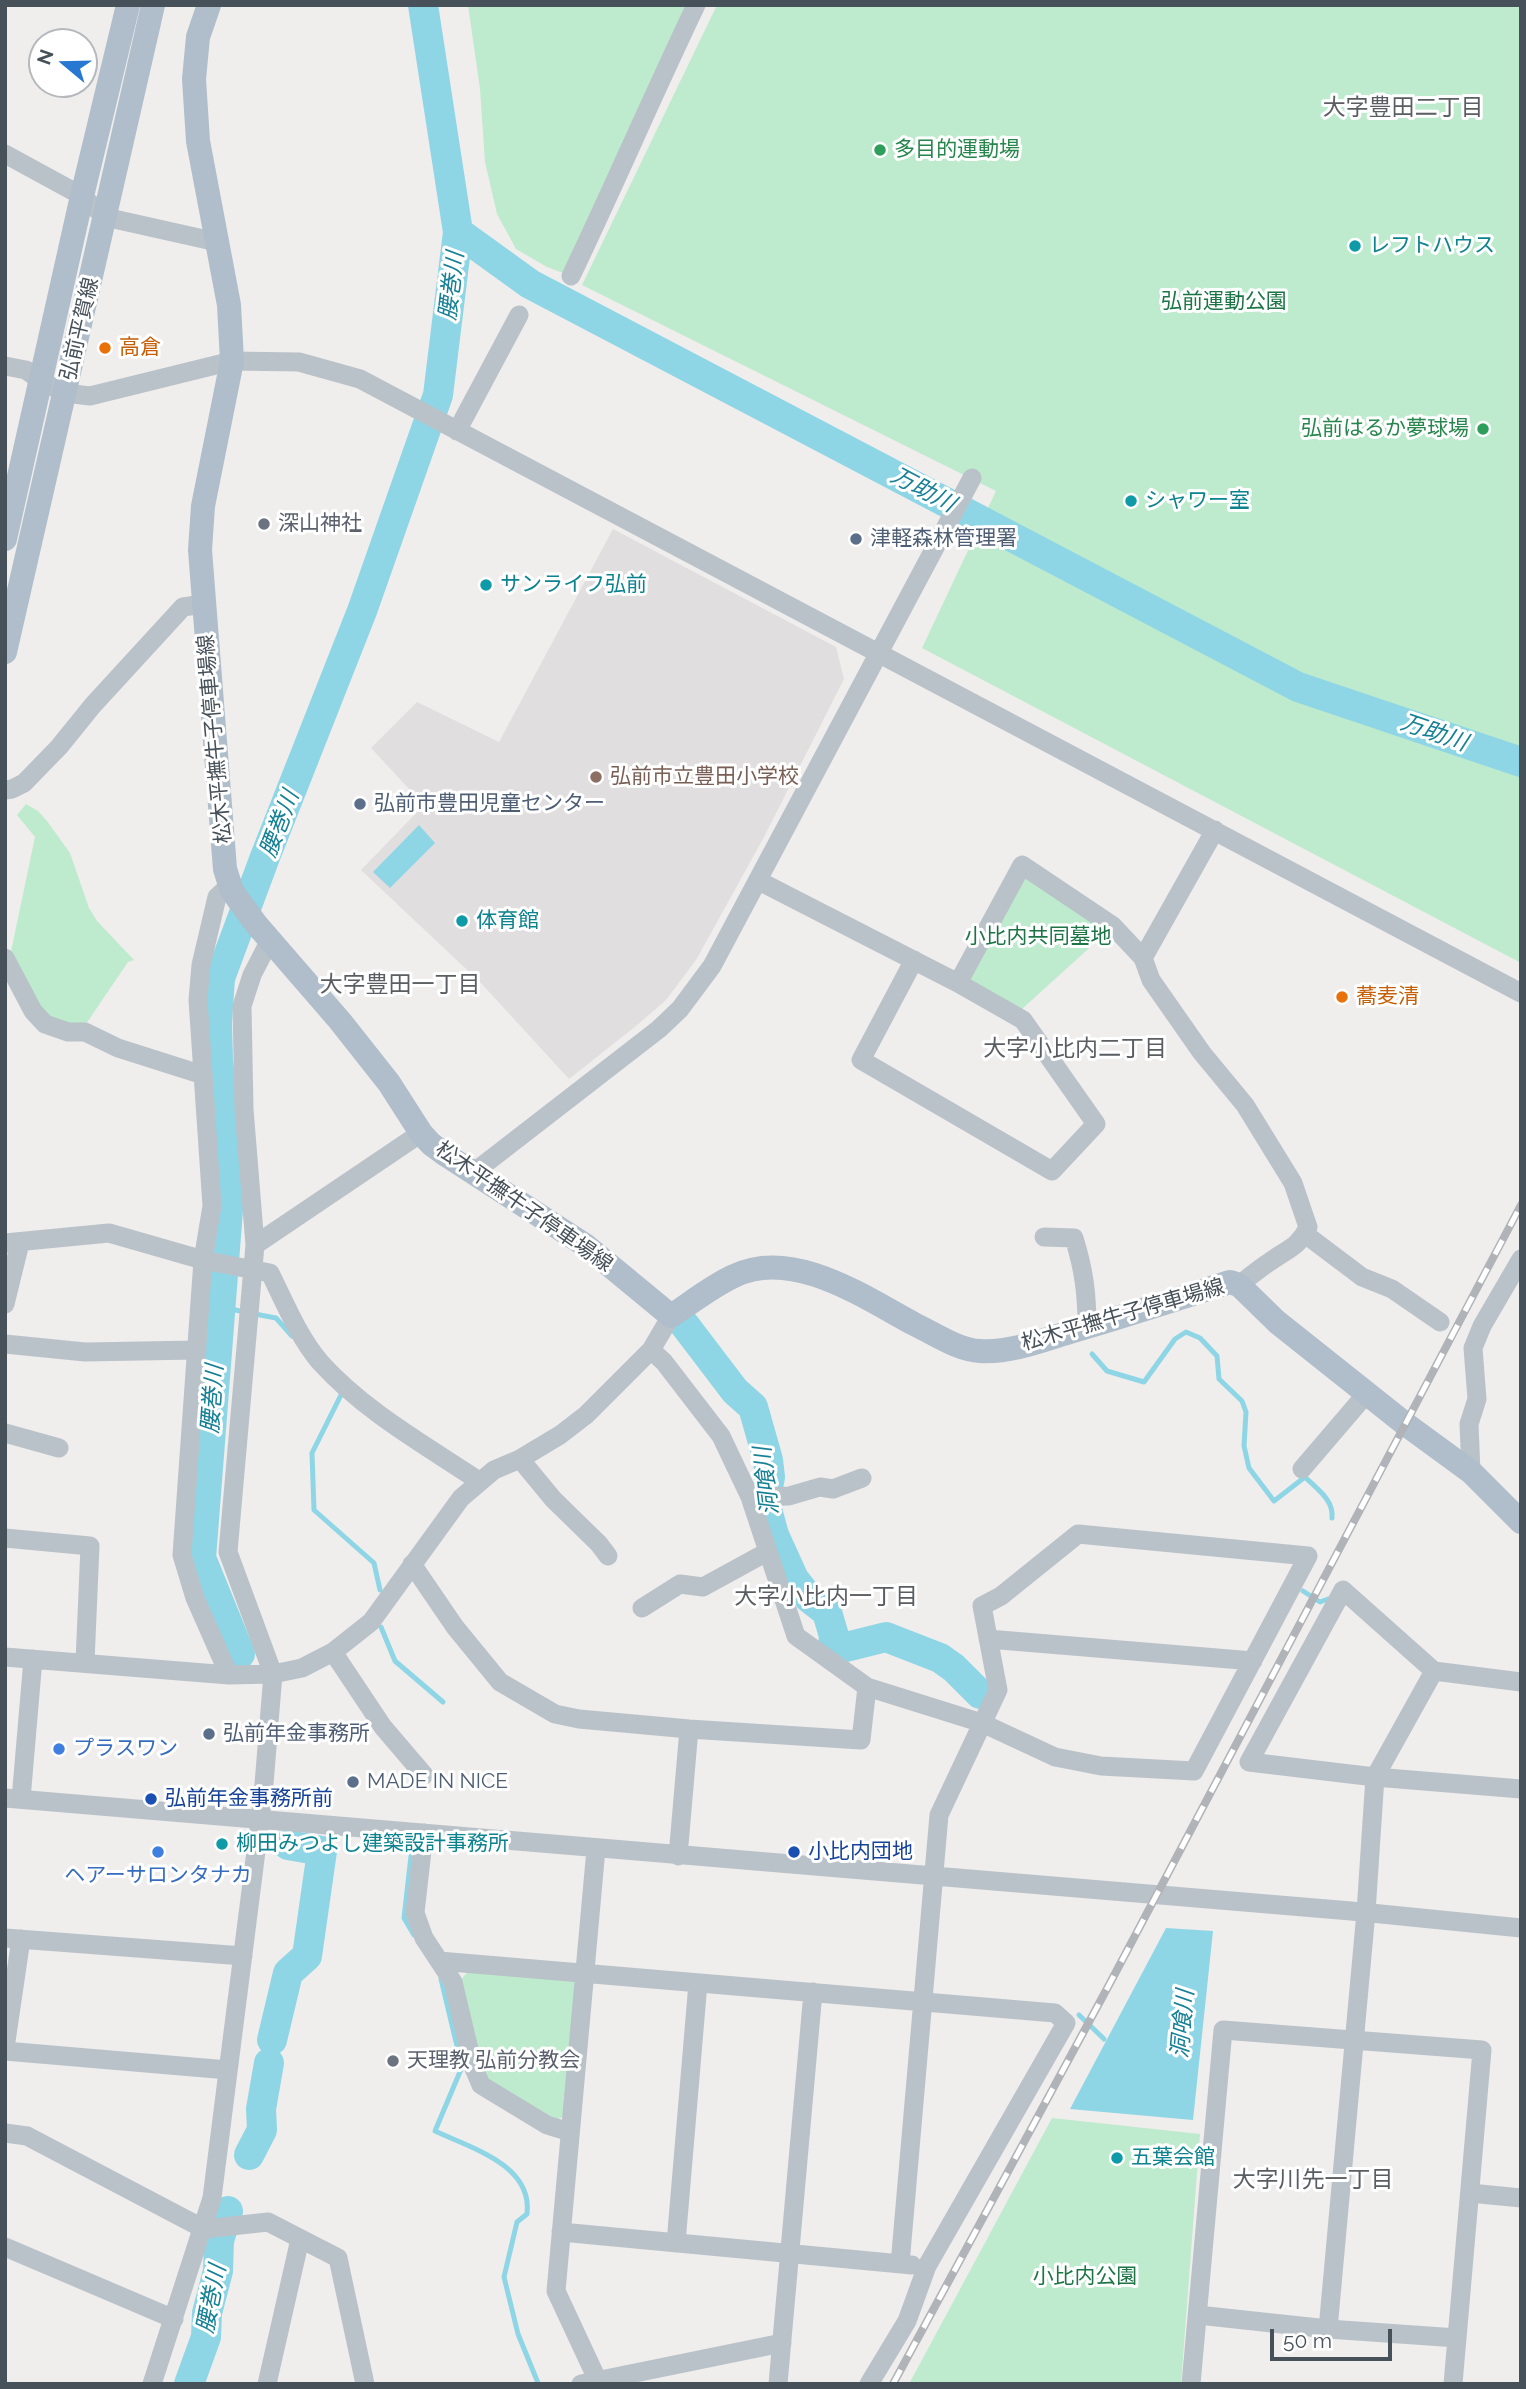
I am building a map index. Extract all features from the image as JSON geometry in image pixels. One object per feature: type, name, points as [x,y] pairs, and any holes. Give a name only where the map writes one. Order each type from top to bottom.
[{"type":"main road","name":"弘前平賀線","points":[[5,539],[82,195],[128,5]]},
{"type":"main road","name":"弘前平賀線","points":[[5,652],[153,5]]},
{"type":"main road","name":"松木平撫牛子停車場線","points":[[209,5],[198,37],[194,79],[198,141],[229,305],[232,361],[203,506],[200,550],[225,869],[231,888],[263,932],[340,1021],[389,1083],[421,1133],[431,1144],[473,1173],[585,1245],[671,1316],[734,1275],[781,1266],[804,1271],[846,1288],[930,1332],[978,1351],[999,1350],[1037,1342],[1230,1282],[1239,1285],[1277,1322],[1471,1472],[1518,1515]]},
{"type":"street","points":[[571,276],[604,207],[643,114],[696,5]]},
{"type":"street","points":[[5,154],[82,195],[105,217],[217,243]]},
{"type":"street","points":[[452,428],[519,315]]},
{"type":"street","points":[[5,366],[26,370],[65,393],[90,396],[232,361],[299,362],[360,379],[650,535],[879,653],[1521,993]]},
{"type":"street","points":[[473,1173],[651,1036],[680,1009],[712,966],[967,486]]},
{"type":"street","points":[[5,790],[24,783],[42,765],[183,607],[204,604]]},
{"type":"street","points":[[1143,958],[1214,830]]},
{"type":"street","points":[[958,983],[1022,865],[1113,926],[1143,958],[1151,980],[1202,1053],[1245,1105],[1293,1183],[1308,1227],[1295,1247],[1272,1259],[1239,1285]]},
{"type":"street","points":[[759,881],[914,960],[958,983],[1023,1020],[1096,1124],[1052,1171],[861,1060],[914,960]]},
{"type":"street","points":[[229,1675],[195,1598],[181,1555],[197,1350],[212,1206],[198,1000],[201,965],[217,897],[231,888]]},
{"type":"street","points":[[152,2384],[174,2319],[217,2228],[212,2198],[261,1818],[273,1674],[228,1552],[248,1268],[255,1245],[244,1109],[242,1006],[263,932]]},
{"type":"street","points":[[5,958],[33,1011],[45,1024],[68,1032],[85,1032],[118,1048],[203,1075]]},
{"type":"street","points":[[255,1245],[421,1133]]},
{"type":"street","points":[[5,1304],[13,1243],[109,1233],[208,1260],[270,1273],[297,1328],[320,1361],[370,1407],[479,1481]]},
{"type":"street","points":[[1305,1234],[1362,1277],[1392,1289],[1440,1322]]},
{"type":"street","points":[[1044,1237],[1074,1238],[1087,1289],[1087,1327]]},
{"type":"street","points":[[1471,1472],[1469,1424],[1477,1399],[1473,1348],[1482,1326],[1521,1259]]},
{"type":"street","points":[[5,1657],[229,1675],[273,1674],[302,1668],[333,1652],[371,1622],[461,1498],[494,1470],[520,1459],[560,1436],[586,1415],[650,1350],[671,1316]]},
{"type":"street","points":[[5,1344],[85,1352],[197,1350]]},
{"type":"street","points":[[650,1350],[664,1362],[720,1436],[759,1497],[767,1552],[796,1636],[867,1687],[982,1723],[1055,1757],[1101,1766],[1194,1771],[1308,1556],[1078,1534],[1001,1596],[982,1606],[998,1690],[982,1723],[939,1815],[900,2264]]},
{"type":"street","points":[[1302,1469],[1367,1394]]},
{"type":"street","points":[[5,1433],[59,1448]]},
{"type":"street","points":[[520,1459],[553,1499],[600,1544],[608,1556]]},
{"type":"street","points":[[759,1497],[789,1496],[820,1487],[833,1489],[862,1478]]},
{"type":"street","points":[[5,1538],[90,1546],[85,1662]]},
{"type":"street","points":[[642,1608],[680,1584],[703,1587],[767,1552]]},
{"type":"street","points":[[412,1564],[455,1627],[500,1682],[555,1714],[579,1719],[689,1729],[861,1740],[867,1687]]},
{"type":"street","points":[[1521,1682],[1434,1671],[1343,1590],[1250,1762],[1375,1777],[1521,1789]]},
{"type":"street","points":[[988,1639],[1253,1661]]},
{"type":"street","points":[[333,1652],[383,1727],[425,1775]]},
{"type":"street","points":[[33,1659],[13,1799],[1366,1912],[1521,1928]]},
{"type":"street","points":[[1328,2329],[1366,1912],[1375,1777],[1434,1671]]},
{"type":"street","points":[[678,1856],[689,1729]]},
{"type":"street","points":[[424,1833],[415,1913],[424,1938],[453,1982],[473,2066],[481,2085],[547,2125],[570,2132]]},
{"type":"street","points":[[596,1849],[556,2291],[589,2381],[782,2343]]},
{"type":"street","points":[[228,2070],[5,2049],[13,1939],[243,1956]]},
{"type":"street","points":[[439,1961],[1055,2013],[1066,2023],[927,2266],[907,2321],[869,2384]]},
{"type":"street","points":[[676,2243],[698,1983]]},
{"type":"street","points":[[778,2384],[813,1992]]},
{"type":"street","points":[[1191,2384],[1223,2030],[1482,2050],[1453,2384]]},
{"type":"street","points":[[5,2133],[27,2136],[217,2228],[268,2222],[338,2258],[365,2384]]},
{"type":"street","points":[[1470,2193],[1521,2198]]},
{"type":"street","points":[[561,2232],[927,2266]]},
{"type":"street","points":[[267,2384],[300,2239]]},
{"type":"street","points":[[5,2248],[174,2319]]},
{"type":"street","points":[[1198,2315],[1328,2329],[1457,2338]]},
{"type":"shaded area","name":"弘前市立豊田小学校","points":[[613,529],[836,647],[844,679],[764,837],[696,960],[666,1000],[569,1079],[481,983],[361,870],[424,805],[371,748],[417,702],[499,742]]},
{"type":"green space","points":[[468,5],[696,5],[571,276],[547,267],[516,249],[497,214],[485,162],[480,89]]},
{"type":"green space","name":"弘前運動公園","points":[[717,5],[1521,5],[1521,963],[922,648],[996,491],[582,285]]},
{"type":"green space","points":[[26,804],[38,811],[47,821],[70,853],[89,908],[97,921],[134,960],[128,962],[86,1024],[64,1027],[37,1006],[10,956],[35,837],[17,815]]},
{"type":"green space","name":"小比内共同墓地","points":[[1024,872],[1108,931],[1022,1009],[966,980]]},
{"type":"green space","points":[[469,1970],[572,1979],[577,1984],[565,2116],[556,2120],[486,2081],[460,1981]]},
{"type":"green space","name":"小比内公園","points":[[1052,2118],[1200,2134],[1181,2384],[909,2384]]},
{"type":"water","points":[[419,825],[435,843],[390,888],[373,872]]},
{"type":"water","points":[[1166,1928],[1213,1931],[1193,2120],[1070,2109]]},
{"type":"waterway","name":"腰巻川","points":[[240,1654],[201,1558],[229,1197],[226,1130],[218,1060],[220,978],[362,611],[438,395],[458,232],[423,5]]},
{"type":"waterway","name":"万助川","points":[[458,232],[530,284],[1298,687],[1521,762]]},
{"type":"waterway","points":[[221,1307],[245,1312]]},
{"type":"waterway","points":[[255,1314],[276,1318],[292,1336]]},
{"type":"waterway","name":"洞喰川","points":[[684,1324],[735,1391],[753,1407],[768,1460],[770,1477],[765,1502],[774,1535],[794,1579],[809,1598],[827,1612],[834,1636],[833,1646],[838,1649],[886,1637],[940,1658],[980,1694]]},
{"type":"waterway","points":[[1092,1354],[1107,1371],[1144,1382],[1175,1339],[1186,1332],[1200,1338],[1217,1356],[1219,1379],[1242,1401],[1246,1412],[1244,1446],[1249,1468],[1274,1501],[1305,1477],[1328,1500],[1332,1518]]},
{"type":"waterway","points":[[340,1391],[342,1393],[312,1453],[314,1510],[374,1563],[380,1590]]},
{"type":"waterway","points":[[1303,1591],[1320,1602],[1328,1599]]},
{"type":"waterway","points":[[381,1627],[395,1661],[443,1702]]},
{"type":"waterway","name":"腰巻川","points":[[272,2040],[288,1973],[307,1956],[322,1851],[288,1845]]},
{"type":"waterway","points":[[411,1856],[404,1918],[414,1935]]},
{"type":"waterway","points":[[441,1979],[462,2067],[435,2131],[497,2160],[520,2183],[526,2197],[527,2214],[517,2222],[504,2277],[518,2334],[538,2383]]},
{"type":"waterway","points":[[1079,2015],[1104,2039]]},
{"type":"waterway","name":"腰巻川","points":[[249,2155],[262,2130],[261,2109],[269,2063]]},
{"type":"waterway","name":"腰巻川","points":[[189,2384],[206,2337],[207,2313],[218,2271],[219,2241],[228,2211]]},
{"type":"railway","points":[[893,2384],[1109,1985],[1521,1205]]},
{"type":"place","name":"多目的運動場","points":[[880,150]]},
{"type":"place","name":"レフトハウス","points":[[1355,246]]},
{"type":"place","name":"高倉","points":[[105,348]]},
{"type":"place","name":"弘前はるか夢球場","points":[[1483,429]]},
{"type":"place","name":"シャワー室","points":[[1131,501]]},
{"type":"place","name":"深山神社","points":[[264,524]]},
{"type":"place","name":"津軽森林管理署","points":[[856,539]]},
{"type":"place","name":"サンライフ弘前","points":[[486,585]]},
{"type":"place","name":"弘前市立豊田小学校","points":[[596,777]]},
{"type":"place","name":"弘前市豊田児童センター","points":[[360,804]]},
{"type":"place","name":"体育館","points":[[462,921]]},
{"type":"place","name":"蕎麦清","points":[[1342,997]]},
{"type":"place","name":"弘前年金事務所","points":[[209,1734]]},
{"type":"place","name":"プラスワン","points":[[59,1749]]},
{"type":"place","name":"MADE IN NICE","points":[[353,1782]]},
{"type":"place","name":"弘前年金事務所前","points":[[151,1799]]},
{"type":"place","name":"柳田みつよし建築設計事務所","points":[[222,1844]]},
{"type":"place","name":"ヘアーサロンタナカ","points":[[158,1852]]},
{"type":"place","name":"小比内団地","points":[[794,1852]]},
{"type":"place","name":"天理教 弘前分教会","points":[[393,2061]]},
{"type":"place","name":"五葉会館","points":[[1117,2158]]},
{"type":"district","name":"大字豊田二丁目","points":[[1403,108]]},
{"type":"district","name":"大字豊田一丁目","points":[[400,985]]},
{"type":"district","name":"大字小比内二丁目","points":[[1075,1049]]},
{"type":"district","name":"大字小比内一丁目","points":[[826,1597]]},
{"type":"district","name":"大字川先一丁目","points":[[1313,2180]]}]
